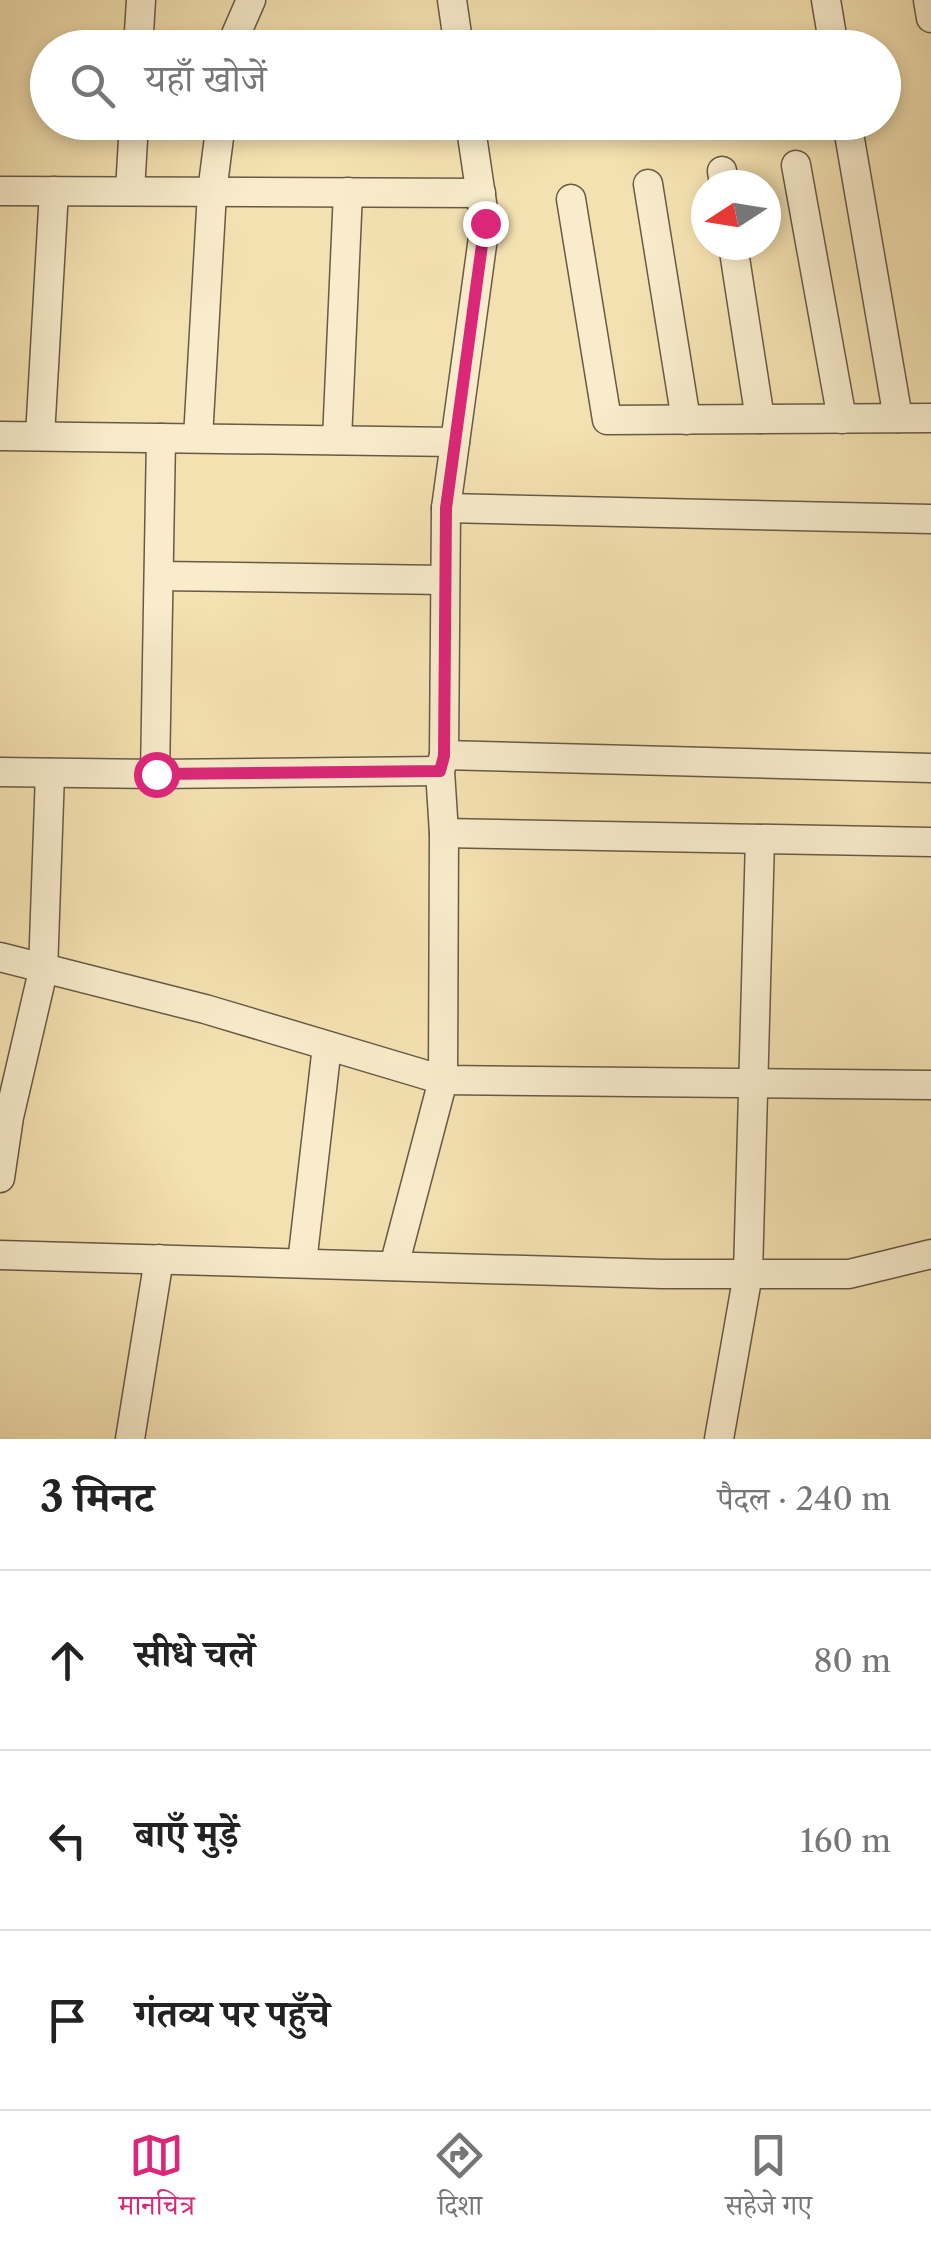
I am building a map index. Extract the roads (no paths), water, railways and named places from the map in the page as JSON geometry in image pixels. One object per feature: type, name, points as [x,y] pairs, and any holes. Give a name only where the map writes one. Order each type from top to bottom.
[{"type":"street","points":[[139,30],[141,0]]},
{"type":"street","points":[[238,30],[251,0]]},
{"type":"street","points":[[452,0],[457,30]]},
{"type":"street","points":[[826,0],[831,30]]},
{"type":"street","points":[[928,0],[931,18]]},
{"type":"street","points":[[130,192],[133,140]]},
{"type":"street","points":[[198,438],[218,140]]},
{"type":"street","points":[[394,1266],[443,1080],[446,508],[485,223],[473,140]]},
{"type":"street","points":[[850,140],[898,418]]},
{"type":"street","points":[[796,166],[842,419]]},
{"type":"street","points":[[648,184],[686,420]]},
{"type":"street","points":[[0,191],[481,193]]},
{"type":"street","points":[[40,436],[54,191]]},
{"type":"street","points":[[337,440],[348,192]]},
{"type":"street","points":[[571,199],[608,420],[931,418]]},
{"type":"street","points":[[736,260],[760,420]]},
{"type":"street","points":[[0,436],[455,442]]},
{"type":"street","points":[[156,774],[161,438]]},
{"type":"street","points":[[446,508],[931,518]]},
{"type":"street","points":[[159,576],[445,580]]},
{"type":"street","points":[[0,772],[156,774],[442,763],[931,768]]},
{"type":"street","points":[[0,1178],[9,1117],[43,971],[50,773]]},
{"type":"street","points":[[444,833],[931,842]]},
{"type":"street","points":[[719,1439],[748,1274],[760,839]]},
{"type":"street","points":[[0,958],[204,1009],[443,1080],[931,1085]]},
{"type":"street","points":[[302,1263],[327,1046]]},
{"type":"street","points":[[0,1254],[849,1274],[931,1254]]},
{"type":"street","points":[[130,1439],[159,1259]]}]
